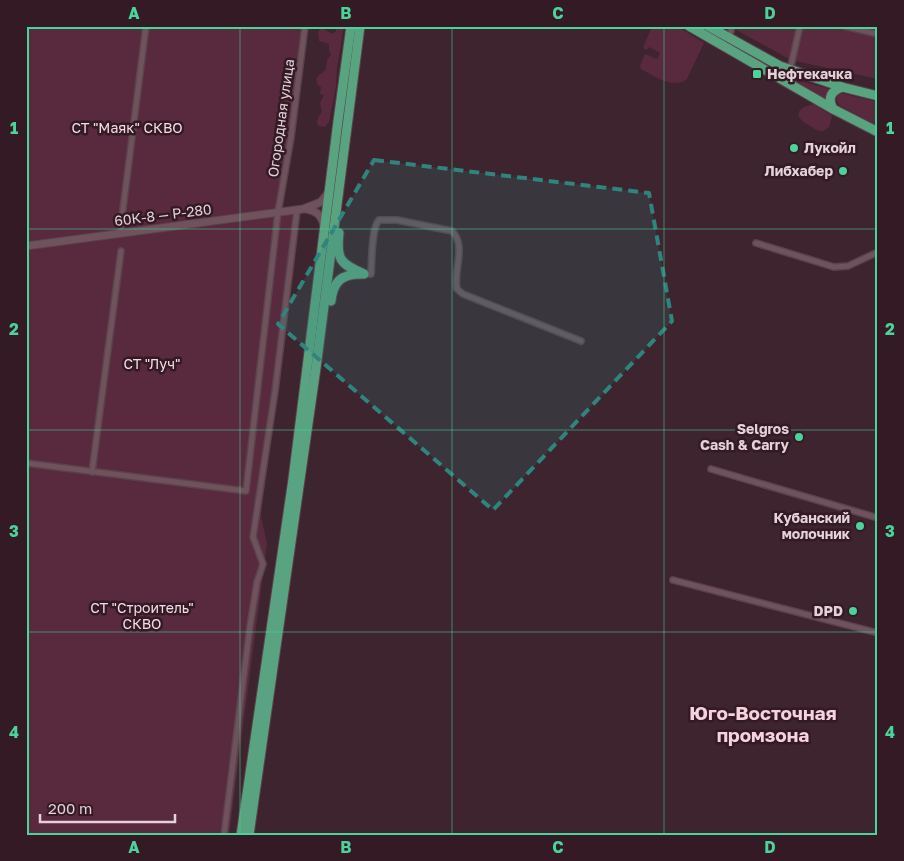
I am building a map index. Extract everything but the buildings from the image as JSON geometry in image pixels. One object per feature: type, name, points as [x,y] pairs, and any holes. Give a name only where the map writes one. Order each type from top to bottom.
[{"type":"highway","points":[[249,835],[337,199],[351,26]]},
{"type":"highway","points":[[241,835],[293,479],[318,332],[325,229],[330,189],[360,26]]},
{"type":"highway","points":[[689,26],[833,109],[878,132]]},
{"type":"highway","points":[[708,26],[790,70],[878,96]]},
{"type":"highway","points":[[833,109],[830,96],[842,86]]},
{"type":"highway","points":[[337,199],[342,208],[338,250],[340,258],[344,264],[364,274]]},
{"type":"highway","points":[[318,332],[326,332],[334,286],[338,281],[347,276],[364,274]]},
{"type":"street","points":[[120,233],[146,26]]},
{"type":"street","name":"Огородная улица","points":[[92,472],[246,491],[278,212],[291,137],[305,26]]},
{"type":"street","points":[[729,38],[732,26]]},
{"type":"street","points":[[790,70],[800,26]]},
{"type":"street","points":[[844,26],[878,34]]},
{"type":"street","name":"60К-8 — Р-280","points":[[26,246],[300,209],[321,202],[330,189]]},
{"type":"street","points":[[224,835],[250,626],[257,582],[263,564],[253,537],[300,209],[316,211],[320,214],[325,229]]},
{"type":"street","points":[[364,274],[371,274],[374,231],[376,224],[380,220],[397,220],[452,231],[459,240],[456,278],[457,289],[462,294],[580,341]]},
{"type":"street","points":[[756,243],[834,267],[848,266],[878,252]]},
{"type":"street","points":[[26,463],[92,472],[121,251]]},
{"type":"street","points":[[711,469],[878,518]]},
{"type":"street","points":[[673,580],[878,633]]},
{"type":"highlighted area","points":[[374,160],[649,193],[672,321],[493,510],[278,324]]},
{"type":"green space","name":"СТ \"Маяк\" СКВО","points":[[26,26],[306,26],[283,209],[26,243]]},
{"type":"green space","points":[[336,26],[344,26],[336,87],[329,122],[325,127],[317,124],[322,111],[320,103],[324,95],[320,94],[321,87],[318,85],[317,79],[326,69],[327,60],[331,55],[329,44],[319,41],[318,32],[323,28],[332,34],[336,31]]},
{"type":"green space","points":[[652,26],[677,26],[704,43],[687,79],[682,82],[670,83],[641,69],[640,66],[645,54],[657,59],[660,53],[649,47],[647,50],[643,48]]},
{"type":"green space","points":[[729,26],[878,26],[878,79],[791,60]]},
{"type":"green space","points":[[776,70],[798,80],[829,89],[825,100]]},
{"type":"green space","points":[[840,93],[878,102],[878,126],[839,105],[836,99]]},
{"type":"green space","points":[[814,104],[832,116],[829,127],[824,131],[820,131],[805,123],[799,116],[800,110]]},
{"type":"green space","points":[[299,212],[261,515],[267,544],[229,835],[26,835],[26,250]]},
{"type":"place","name":"Нефтекачка","points":[[757,74]]},
{"type":"place","name":"Лукойл","points":[[794,148]]},
{"type":"place","name":"Либхабер","points":[[843,171]]},
{"type":"place","name":"Selgros Cash & Carry","points":[[799,437]]},
{"type":"place","name":"Кубанский молочник","points":[[860,526]]},
{"type":"place","name":"DPD","points":[[853,611]]},
{"type":"district","name":"Юго-Восточная промзона","points":[[763,724]]},
{"type":"park label","name":"СТ \"Луч\"","points":[[152,364]]},
{"type":"park label","name":"СТ \"Строитель\" СКВО","points":[[142,616]]}]
